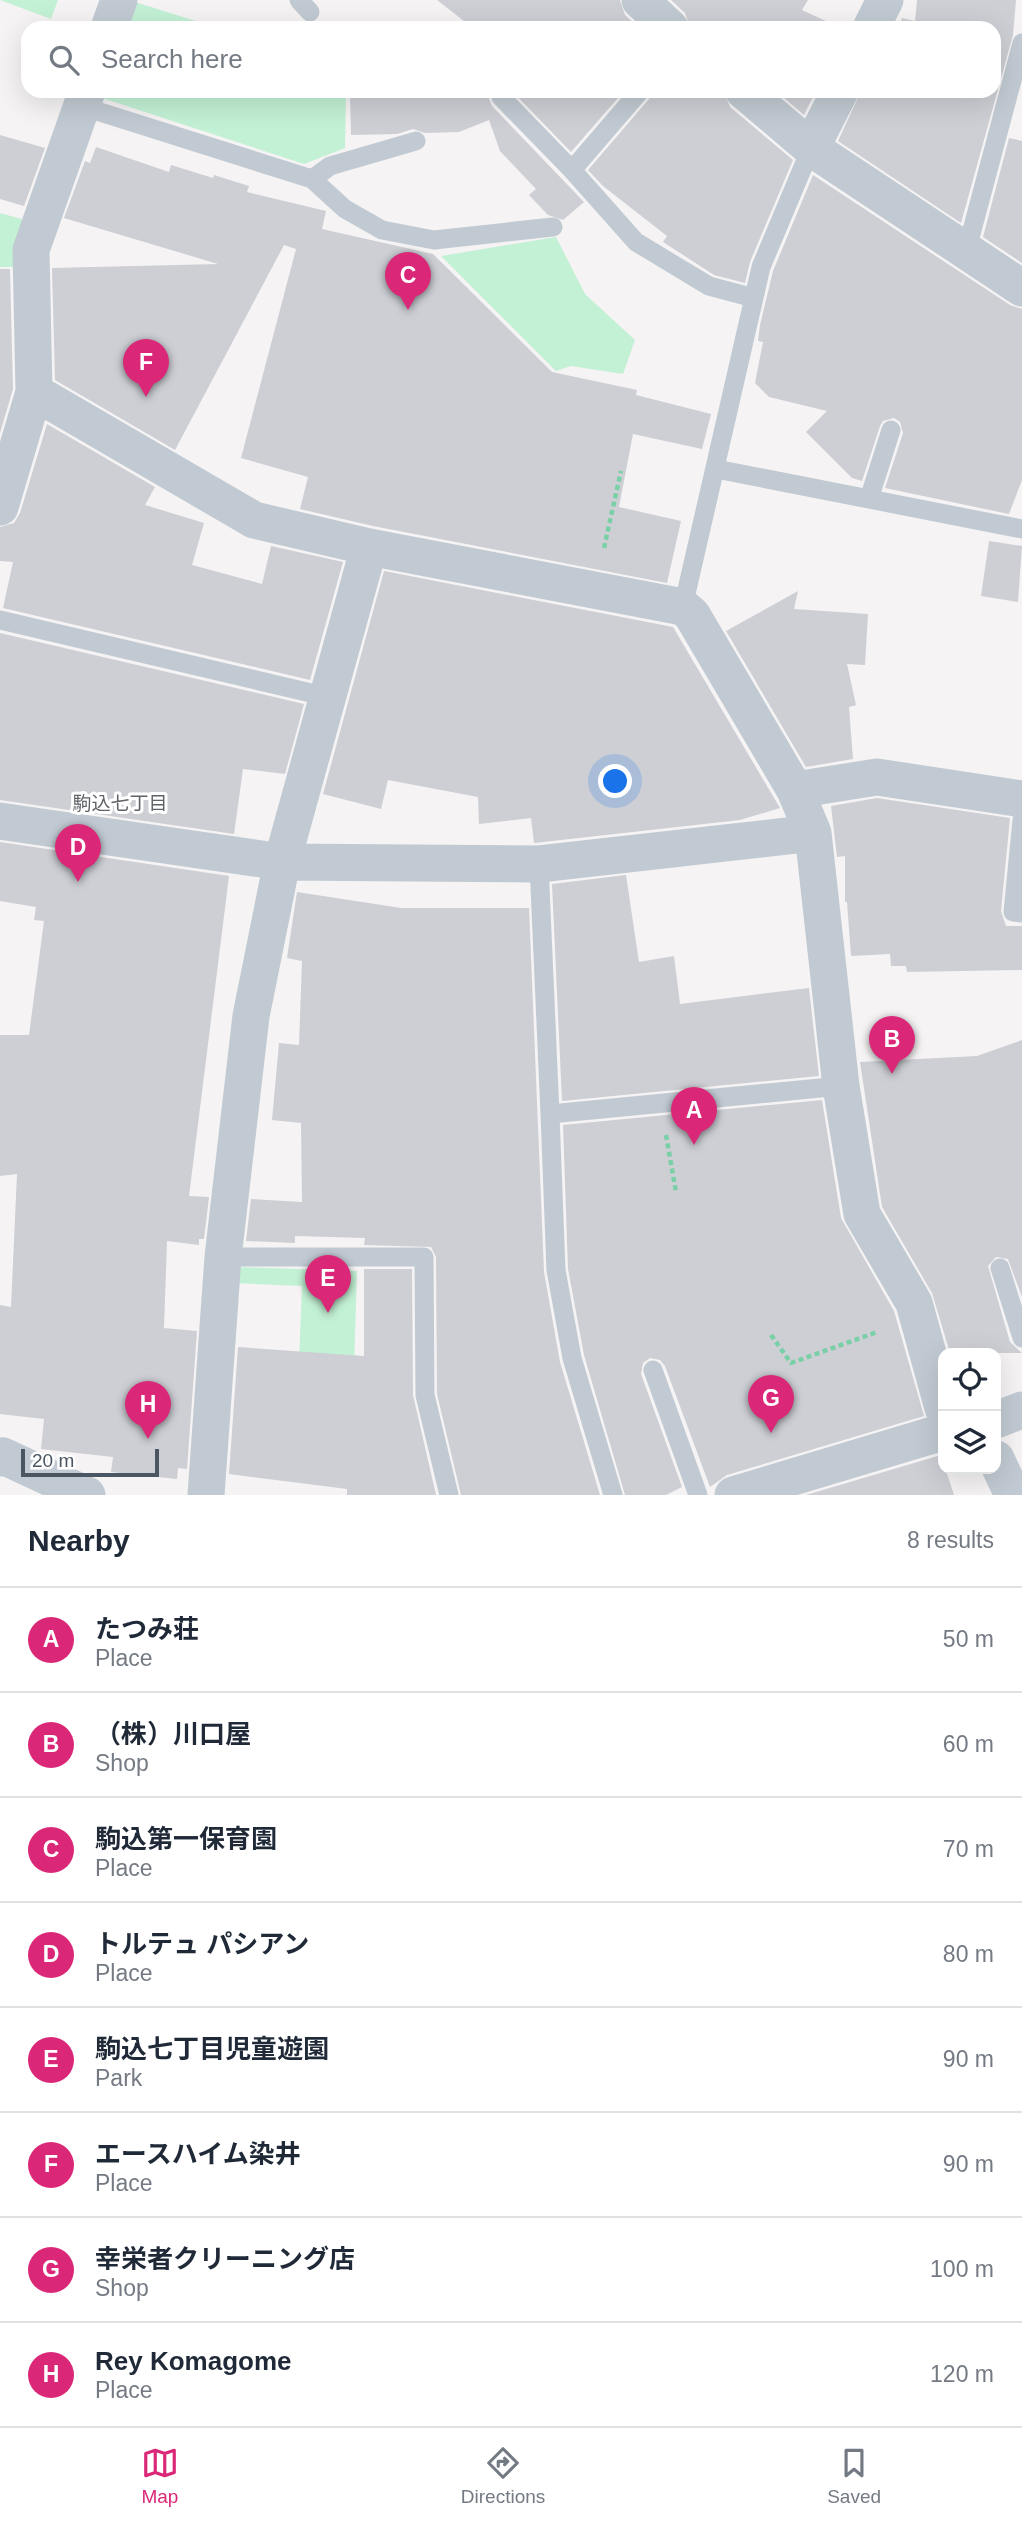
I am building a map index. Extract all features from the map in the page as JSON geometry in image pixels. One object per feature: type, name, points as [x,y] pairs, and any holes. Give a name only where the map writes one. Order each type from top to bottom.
[{"type":"street","points":[[111,21],[118,0]]},
{"type":"street","points":[[874,21],[885,0]]},
{"type":"street","points":[[752,98],[811,148],[1022,288]]},
{"type":"street","points":[[811,148],[836,98]]},
{"type":"street","points":[[0,507],[34,392],[31,250],[84,99]]},
{"type":"street","points":[[34,392],[254,520],[369,547],[683,607],[692,615],[795,790],[813,834],[841,1086],[862,1214],[914,1304],[938,1390]]},
{"type":"street","points":[[206,1495],[223,1257],[251,1016],[282,862],[369,547]]},
{"type":"street","points":[[795,790],[877,777],[1022,799]]},
{"type":"street","points":[[0,821],[282,862],[540,864],[813,834]]},
{"type":"street","points":[[1001,1418],[1022,1410]]},
{"type":"street","points":[[733,1495],[938,1434]]},
{"type":"street","points":[[1,1456],[87,1495]]},
{"type":"street","points":[[1001,1470],[1013,1495]]},
{"type":"lane","points":[[967,249],[1022,44]]},
{"type":"lane","points":[[501,98],[572,170],[636,242],[709,286],[754,298]]},
{"type":"lane","points":[[572,170],[634,98]]},
{"type":"lane","points":[[84,99],[312,180],[345,209],[382,230],[435,240],[553,227]]},
{"type":"lane","points":[[312,180],[330,166],[416,141]]},
{"type":"lane","points":[[683,607],[761,268],[811,148]]},
{"type":"lane","points":[[869,499],[891,430]]},
{"type":"lane","points":[[716,470],[1022,529]]},
{"type":"lane","points":[[0,620],[328,697]]},
{"type":"lane","points":[[1022,820],[1013,912],[1022,913]]},
{"type":"lane","points":[[540,864],[556,1269],[572,1358],[613,1495]]},
{"type":"lane","points":[[550,1114],[841,1086]]},
{"type":"lane","points":[[223,1257],[424,1257],[425,1395],[449,1495]]},
{"type":"lane","points":[[1000,1268],[1022,1338]]},
{"type":"lane","points":[[653,1370],[698,1495]]},
{"type":"path","points":[[594,590],[621,471]]},
{"type":"path","points":[[660,1103],[676,1192]]},
{"type":"path","points":[[771,1335],[791,1363],[918,1318]]},
{"type":"green space","points":[[0,0],[58,0],[51,19]]},
{"type":"green space","points":[[135,2],[196,21],[128,21]]},
{"type":"green space","points":[[102,98],[346,98],[345,148],[304,164]]},
{"type":"green space","points":[[0,213],[32,222],[20,267],[0,267]]},
{"type":"green space","points":[[556,237],[585,294],[635,340],[623,374],[571,366],[556,371],[441,256]]},
{"type":"green space","points":[[235,1267],[357,1271],[354,1366],[299,1362],[302,1286],[234,1283]]},
{"type":"building","points":[[437,0],[620,0],[625,15],[631,21],[464,21]]},
{"type":"building","points":[[671,0],[808,0],[802,10],[826,21],[688,21],[685,13]]},
{"type":"building","points":[[917,0],[1016,0],[1013,35],[1001,78],[1001,21],[915,21]]},
{"type":"building","points":[[350,98],[489,98],[492,106],[584,202],[563,220],[548,215],[529,195],[536,189],[500,151],[489,120],[459,132],[425,133],[413,129],[397,134],[351,135]]},
{"type":"building","points":[[519,98],[618,98],[571,152]]},
{"type":"building","points":[[727,98],[730,107],[793,160],[750,262],[745,283],[714,275],[663,242],[667,236],[603,186],[588,170],[649,99]]},
{"type":"building","points":[[784,98],[812,98],[804,115]]},
{"type":"building","points":[[858,98],[996,98],[961,223],[838,141]]},
{"type":"building","points":[[0,135],[45,148],[24,206],[0,199]]},
{"type":"building","points":[[1009,138],[1022,141],[1022,263],[983,237]]},
{"type":"building","points":[[96,147],[169,172],[171,165],[213,178],[214,175],[249,186],[247,192],[326,211],[322,229],[433,254],[552,372],[637,390],[636,395],[711,414],[702,449],[633,434],[619,507],[681,521],[667,583],[373,526],[300,509],[308,477],[241,458],[296,249],[284,245],[175,450],[55,380],[52,268],[218,264],[64,218],[85,161],[90,163]]},
{"type":"building","points":[[813,175],[1010,305],[1022,309],[1022,480],[1009,514],[885,488],[903,433],[900,422],[894,418],[883,421],[880,426],[862,481],[852,478],[806,432],[827,411],[769,397],[755,383],[763,342],[758,341],[760,325],[773,271]]},
{"type":"building","points":[[0,269],[10,269],[13,389],[0,433]]},
{"type":"building","points":[[47,424],[155,487],[145,505],[204,523],[192,565],[262,584],[271,546],[343,562],[310,680],[3,608],[13,562],[0,561],[0,527],[14,523],[20,513]]},
{"type":"building","points":[[989,541],[1022,546],[1018,602],[981,596]]},
{"type":"building","points":[[384,571],[673,627],[780,808],[740,820],[534,843],[531,818],[479,824],[478,797],[388,780],[381,809],[323,794]]},
{"type":"building","points":[[798,591],[794,609],[868,614],[865,665],[847,664],[856,705],[849,707],[853,759],[806,767],[726,631]]},
{"type":"building","points":[[0,633],[304,704],[285,774],[243,769],[234,834],[0,800]]},
{"type":"building","points":[[877,798],[1010,818],[1001,911],[1006,926],[1022,926],[1022,970],[907,972],[906,966],[891,966],[890,954],[851,956],[845,902],[845,856],[837,857],[831,806]]},
{"type":"building","points":[[0,842],[229,876],[189,1196],[209,1197],[204,1239],[199,1239],[199,1245],[167,1241],[164,1328],[197,1331],[187,1469],[178,1468],[177,1479],[111,1472],[113,1457],[41,1449],[44,1419],[0,1414],[0,1305],[11,1307],[17,1174],[0,1176],[0,1035],[29,1035],[44,921],[34,920],[36,907],[0,901]]},
{"type":"building","points":[[626,875],[639,962],[674,956],[680,1004],[809,988],[819,1076],[562,1101],[552,884]]},
{"type":"building","points":[[297,892],[401,908],[529,908],[544,1272],[560,1362],[600,1495],[461,1495],[437,1394],[436,1257],[431,1247],[364,1245],[365,1238],[295,1236],[295,1243],[246,1241],[251,1199],[302,1202],[301,1123],[272,1120],[279,1043],[299,1045],[302,961],[287,958]]},
{"type":"building","points":[[1022,1040],[1022,1297],[1008,1259],[996,1257],[988,1266],[1010,1342],[1022,1353],[1001,1353],[1001,1348],[948,1348],[932,1293],[882,1207],[860,1062],[977,1056]]},
{"type":"building","points":[[822,1100],[841,1218],[894,1311],[924,1416],[727,1475],[710,1487],[665,1366],[660,1360],[650,1358],[643,1363],[641,1374],[682,1487],[666,1495],[625,1495],[584,1355],[568,1269],[563,1125]]},
{"type":"building","points":[[364,1269],[412,1269],[413,1395],[436,1495],[347,1495],[347,1489],[229,1474],[238,1347],[364,1356]]},
{"type":"building","points":[[938,1456],[938,1474],[947,1474],[954,1495],[806,1495]]},
{"type":"place","name":"駒込第一保育園","points":[[408,310]]},
{"type":"place","name":"エースハイム染井","points":[[146,397]]},
{"type":"place","name":"トルテュ パシアン","points":[[78,882]]},
{"type":"place","name":"（株）川口屋","points":[[892,1074]]},
{"type":"place","name":"たつみ荘","points":[[694,1145]]},
{"type":"place","name":"駒込七丁目児童遊園","points":[[328,1313]]},
{"type":"place","name":"幸栄者クリーニング店","points":[[771,1433]]},
{"type":"place","name":"Rey Komagome","points":[[148,1439]]},
{"type":"district","name":"駒込七丁目","points":[[120,803]]}]
